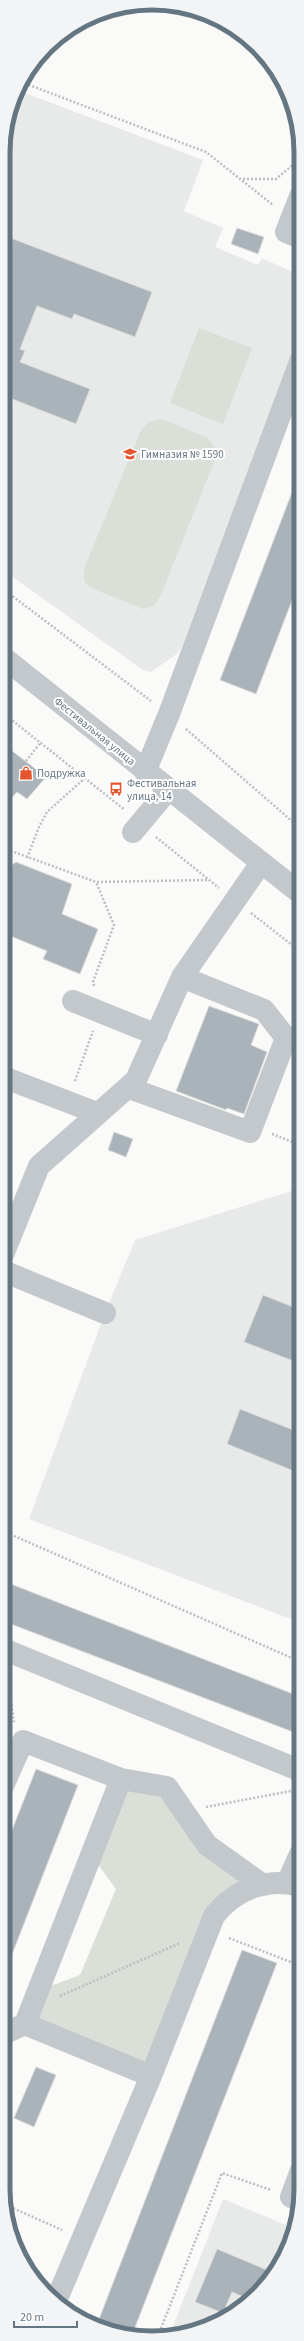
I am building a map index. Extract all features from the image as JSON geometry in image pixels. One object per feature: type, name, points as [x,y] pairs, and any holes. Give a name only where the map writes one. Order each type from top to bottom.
[{"type":"street","points":[[145,772],[169,714],[294,378]]},
{"type":"street","name":"Фестивальная улица","points":[[10,663],[145,772],[294,889]]},
{"type":"street","points":[[133,832],[168,790]]},
{"type":"street","points":[[10,1238],[39,1166],[97,1113],[129,1088],[136,1080],[182,977],[261,863]]},
{"type":"street","points":[[129,1088],[250,1132],[286,1038],[264,1010],[182,977]]},
{"type":"street","points":[[73,1001],[157,1035]]},
{"type":"street","points":[[10,1081],[97,1113]]},
{"type":"street","points":[[10,1274],[105,1313]]},
{"type":"street","points":[[10,1652],[294,1780]]},
{"type":"street","points":[[10,1770],[23,1741],[121,1779],[167,1787],[207,1845],[263,1885]]},
{"type":"street","points":[[10,2029],[28,2017],[121,1779]]},
{"type":"street","points":[[57,2294],[150,2076],[214,1916],[225,1902],[241,1892],[263,1885],[294,1884]]},
{"type":"street","points":[[28,2017],[150,2076]]},
{"type":"street","points":[[291,2197],[294,2189]]},
{"type":"path","points":[[27,84],[206,152],[242,179],[294,227]]},
{"type":"path","points":[[242,179],[276,179],[294,164]]},
{"type":"path","points":[[26,761],[41,742]]},
{"type":"path","points":[[27,858],[38,827],[47,812],[85,778]]},
{"type":"path","points":[[10,851],[96,882],[208,880]]},
{"type":"path","points":[[250,1132],[266,1131],[279,1138],[292,1142],[294,1140]]},
{"type":"path","points":[[10,1534],[294,1659]]},
{"type":"path","points":[[10,1696],[13,1720]]},
{"type":"path","points":[[184,1811],[294,1782]]},
{"type":"path","points":[[28,2017],[208,1930],[294,1963]]},
{"type":"path","points":[[160,2331],[222,2173],[291,2197]]},
{"type":"path","points":[[11,2207],[81,2238]]},
{"type":"shaded area","name":"Гимназия № 1590","points":[[23,92],[203,160],[184,211],[223,228],[215,247],[258,265],[262,258],[294,273],[294,355],[181,648],[178,653],[151,672],[143,670],[10,575],[10,143],[15,115]]},
{"type":"shaded area","points":[[199,328],[252,348],[223,424],[170,403]]},
{"type":"shaded area","points":[[162,419],[208,438],[215,448],[214,462],[160,597],[153,606],[143,609],[91,588],[84,581],[84,569],[140,432],[149,422]]},
{"type":"shaded area","points":[[294,1190],[294,1620],[29,1519],[105,1313],[135,1240]]},
{"type":"shaded area","points":[[121,1779],[167,1787],[207,1845],[263,1885],[225,1902],[151,2076],[25,2024],[37,1991],[80,1975],[116,1889],[91,1855]]},
{"type":"shaded area","points":[[223,2199],[289,2226],[275,2260],[259,2283],[246,2296],[215,2316],[189,2326],[172,2330]]},
{"type":"building","points":[[237,228],[264,237],[258,254],[231,244]]},
{"type":"building","points":[[10,238],[152,292],[135,337],[74,314],[72,319],[37,306],[20,349],[25,351],[20,362],[90,389],[76,424],[10,398]]},
{"type":"building","points":[[294,487],[294,595],[256,694],[220,680]]},
{"type":"building","points":[[10,749],[46,777],[27,799],[17,792],[10,800]]},
{"type":"building","points":[[16,862],[72,884],[62,914],[98,929],[80,974],[43,959],[47,951],[10,936],[10,864],[12,865]]},
{"type":"building","points":[[209,1006],[259,1024],[251,1045],[267,1052],[244,1114],[227,1108],[226,1110],[176,1091]]},
{"type":"building","points":[[114,1132],[133,1139],[126,1157],[108,1150]]},
{"type":"building","points":[[263,1295],[294,1307],[294,1361],[244,1342]]},
{"type":"building","points":[[240,1409],[294,1430],[294,1471],[227,1444]]},
{"type":"building","points":[[10,1584],[294,1694],[294,1732],[10,1624]]},
{"type":"building","points":[[36,1769],[78,1785],[10,1960],[10,1835]]},
{"type":"building","points":[[242,1950],[277,1963],[134,2330],[99,2320]]},
{"type":"building","points":[[36,2067],[56,2075],[34,2127],[14,2118]]},
{"type":"building","points":[[217,2249],[268,2270],[259,2283],[244,2297],[232,2292],[222,2313],[195,2302]]},
{"type":"place","name":"Гимназия № 1590","points":[[130,454]]},
{"type":"place","name":"Подружка","points":[[26,773]]},
{"type":"place","name":"Фестивальная улица, 14","points":[[116,789]]}]
